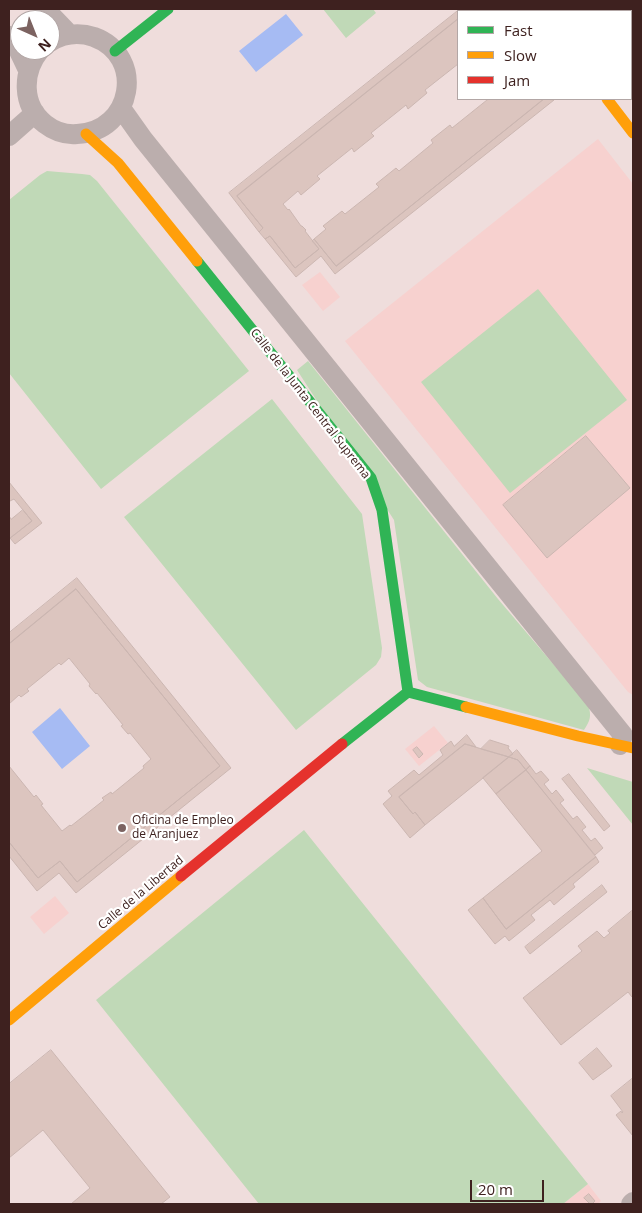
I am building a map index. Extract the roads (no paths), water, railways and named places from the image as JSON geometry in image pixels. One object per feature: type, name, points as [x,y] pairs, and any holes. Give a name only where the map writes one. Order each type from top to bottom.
[{"type":"street","points":[[45,9],[69,34]]},
{"type":"street","points":[[115,51],[168,9]]},
{"type":"street","points":[[33,60],[28,70],[27,93],[35,113],[45,124],[58,131],[86,134],[97,131],[115,118],[126,94],[127,79],[123,64],[115,51],[102,40],[86,34],[69,34],[60,38]]},
{"type":"street","points":[[9,36],[17,47],[28,70]]},
{"type":"street","points":[[608,100],[633,132]]},
{"type":"street","points":[[121,108],[149,147],[623,735],[627,747]]},
{"type":"street","points":[[9,136],[35,113]]},
{"type":"street","name":"Calle de la Junta Central Suprema","points":[[86,134],[118,163],[371,478],[382,510],[408,692]]},
{"type":"street","points":[[408,692],[627,747]]},
{"type":"street","name":"Calle de la Libertad","points":[[9,1020],[298,779],[408,692]]},
{"type":"water","points":[[286,14],[303,35],[256,72],[239,51]]},
{"type":"water","points":[[60,708],[90,746],[62,769],[32,732]]},
{"type":"place","name":"Oficina de Empleo de Aranjuez","points":[[122,828]]}]
